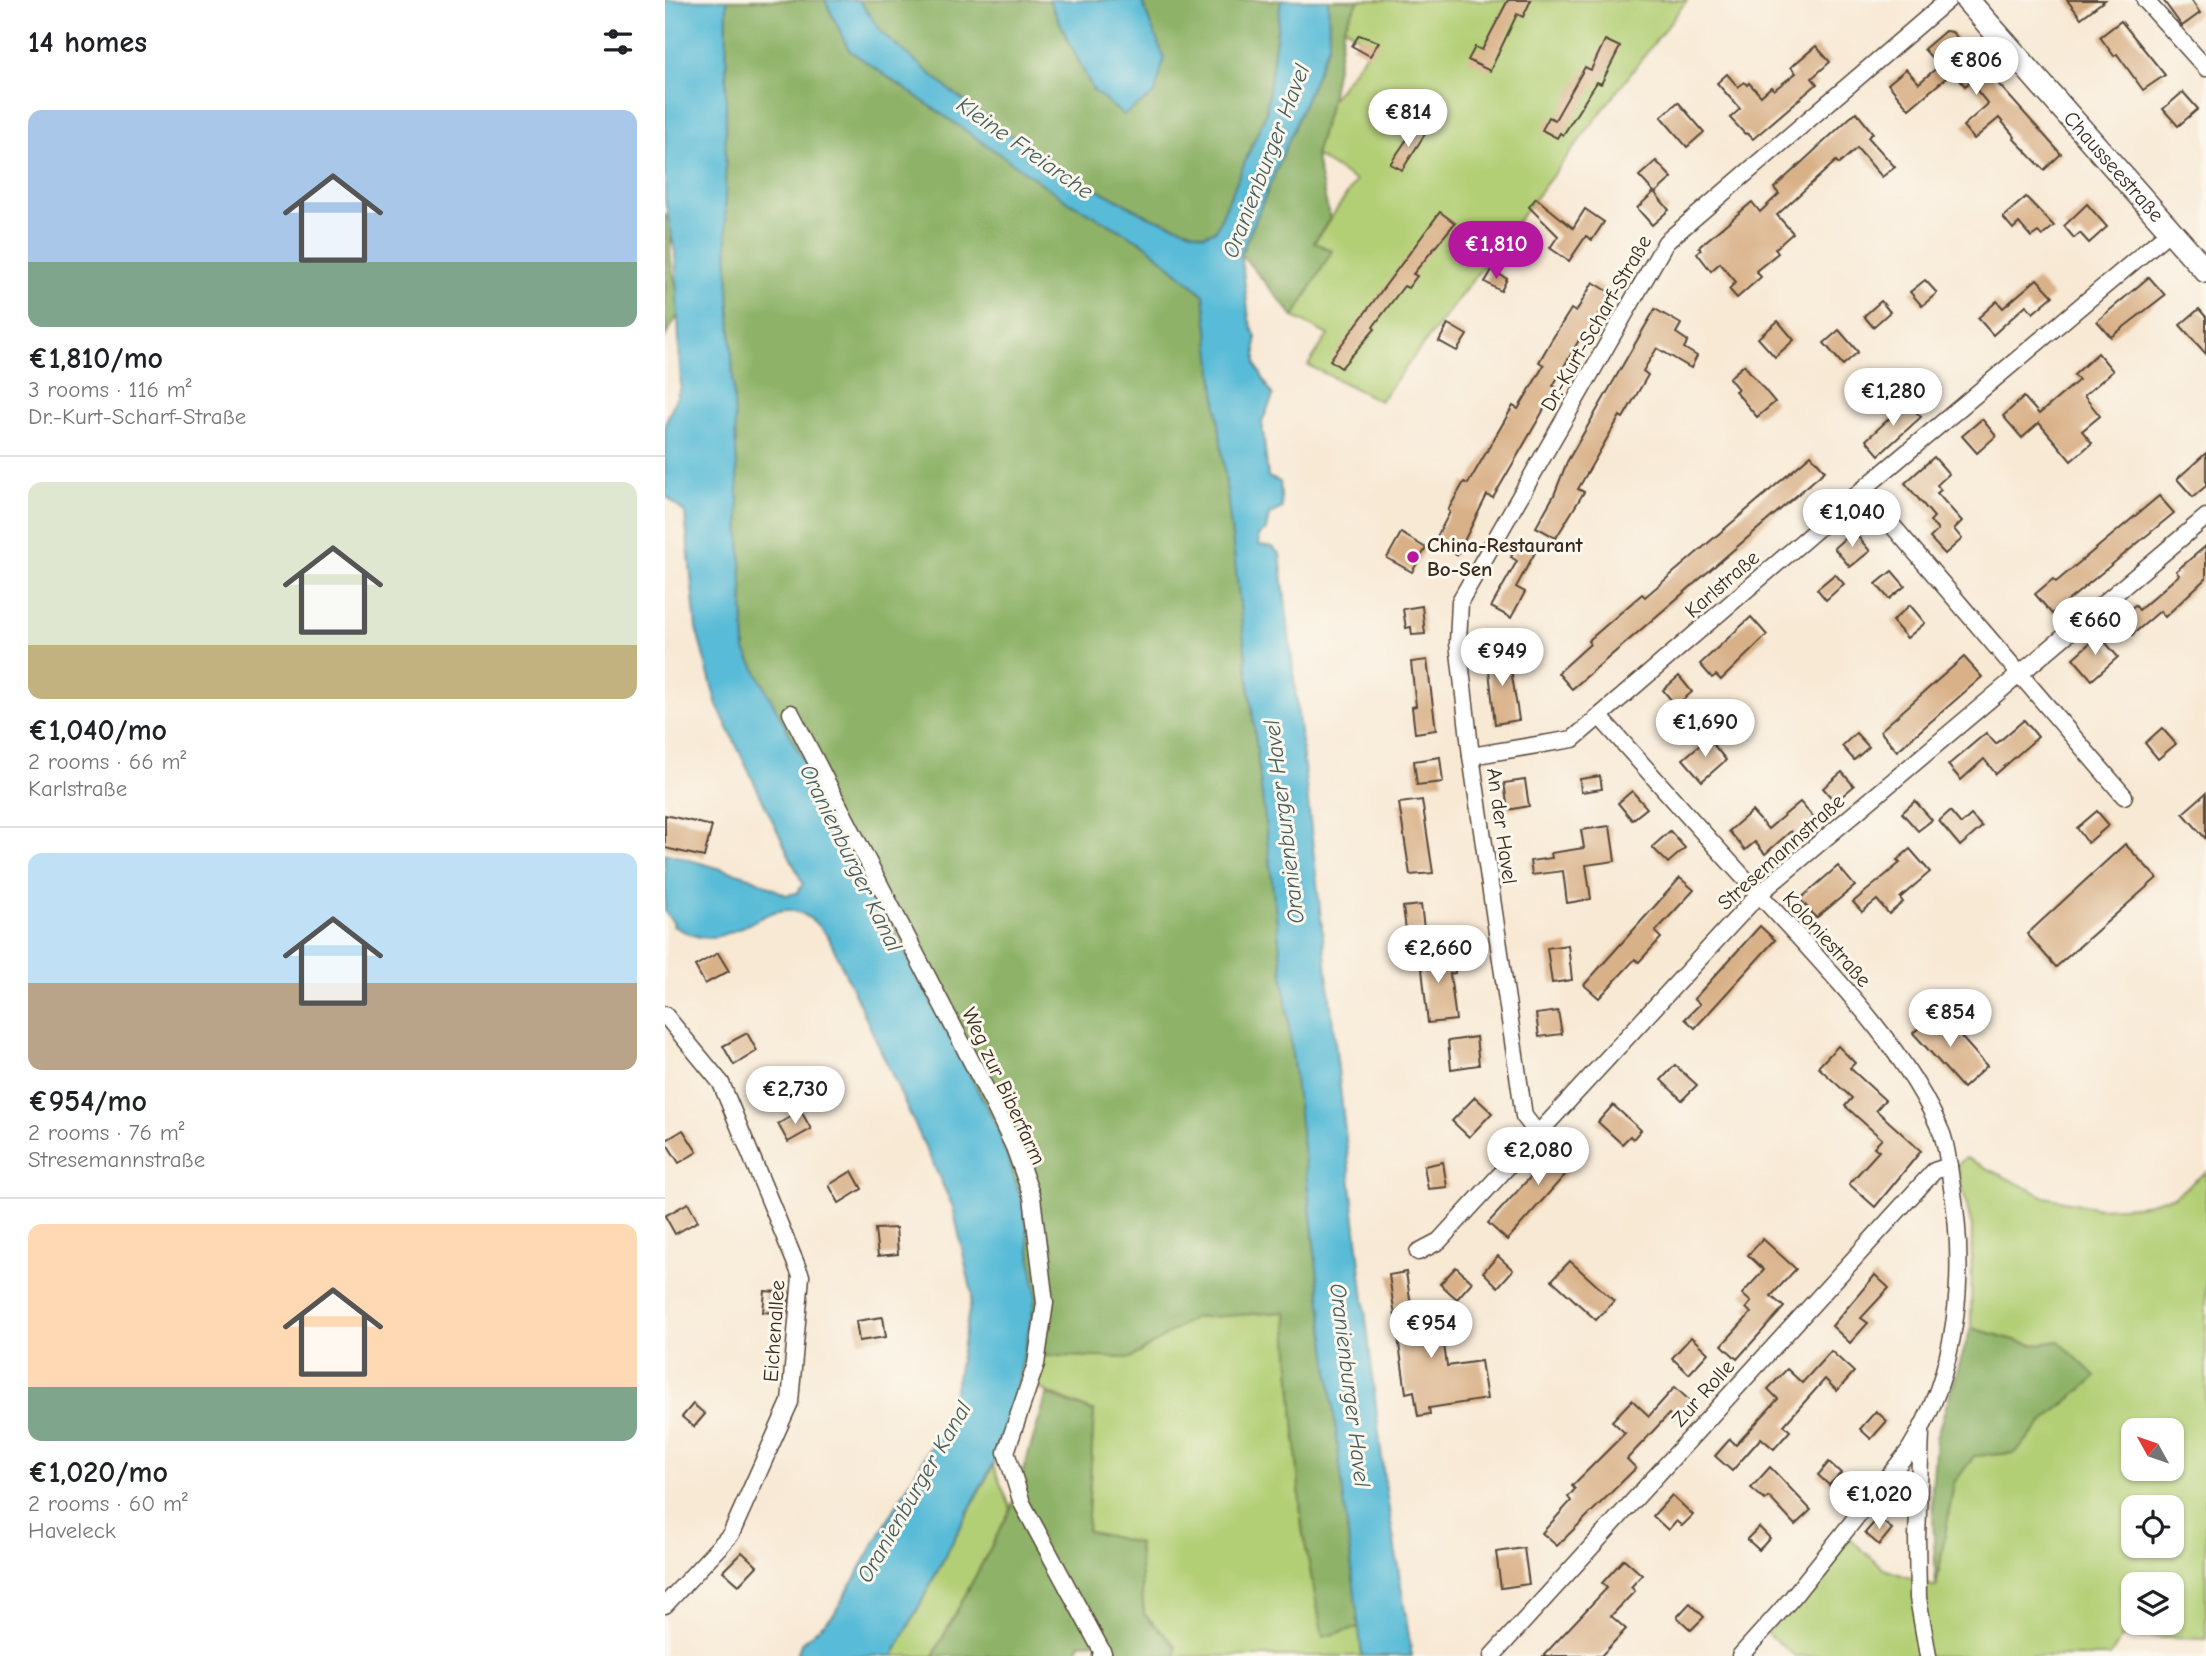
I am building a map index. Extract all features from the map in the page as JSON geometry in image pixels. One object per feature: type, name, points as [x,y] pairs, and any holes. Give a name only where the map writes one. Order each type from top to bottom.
[{"type":"main road","name":"Chausseestraße","points":[[1967,0],[2204,265]]},
{"type":"street","name":"Dr.-Kurt-Scharf-Straße","points":[[1459,601],[1666,242],[1948,0]]},
{"type":"street","points":[[2145,0],[2206,68]]},
{"type":"street","name":"Karlstraße","points":[[1471,755],[1573,739],[1862,490],[2171,231]]},
{"type":"street","points":[[1862,490],[2125,796]]},
{"type":"street","name":"Stresemannstraße","points":[[1418,1252],[1439,1241],[1759,894],[2021,676],[2206,517]]},
{"type":"street","name":"An der Havel","points":[[1459,601],[1458,643],[1471,755],[1524,1116],[1538,1134]]},
{"type":"street","name":"Weg zur Biberfarm","points":[[791,713],[999,1115],[1032,1197],[1045,1303],[1036,1364],[1006,1452],[1022,1503],[1103,1655]]},
{"type":"street","name":"Koloniestraße","points":[[1599,717],[1837,977],[1921,1094],[1943,1135],[1960,1229],[1959,1286],[1951,1339],[1921,1431]]},
{"type":"street","name":"Eichenallee","points":[[665,1015],[721,1083],[801,1276],[790,1402],[731,1534],[665,1605]]},
{"type":"street","name":"Zur Rolle","points":[[1492,1656],[1934,1171],[1949,1166]]},
{"type":"street","points":[[1741,1656],[1792,1598],[1908,1452],[1921,1431]]},
{"type":"street","points":[[1921,1431],[1916,1538],[1918,1598],[1928,1656]]},
{"type":"green space","points":[[727,0],[825,0],[849,50],[1069,202],[1145,244],[1204,295],[1359,1627],[1323,1637],[1302,1528],[1286,1312],[1193,1318],[1131,1358],[1023,1355],[1036,1295],[996,1125],[745,650],[725,201]]},
{"type":"green space","points":[[859,0],[1049,0],[1093,90],[1164,58],[1141,0],[1281,0],[1266,113],[1216,230],[1204,235],[1150,217],[1054,167],[953,93],[882,34]]},
{"type":"green space","points":[[1328,0],[1359,0],[1344,26],[1331,100],[1315,155],[1330,219],[1314,242],[1332,251],[1294,317],[1241,254],[1329,44]]},
{"type":"green space","points":[[1359,0],[1687,0],[1380,401],[1308,365],[1328,335],[1294,317],[1331,251],[1314,243],[1356,181],[1315,155],[1331,100],[1370,48],[1344,26]]},
{"type":"green space","points":[[665,215],[674,227],[671,257],[683,307],[665,337]]},
{"type":"green space","points":[[1966,1158],[2045,1197],[2099,1208],[2139,1206],[2175,1196],[2206,1172],[2206,1639],[2122,1637],[2110,1656],[1795,1656],[1767,1633],[1849,1538],[1884,1569],[1936,1587],[1954,1483],[1974,1456],[2015,1453],[2043,1422],[2059,1341],[2033,1345],[1971,1328],[1972,1227],[1957,1165]]},
{"type":"green space","points":[[1286,1311],[1302,1528],[1323,1636],[1359,1627],[1362,1656],[1176,1656],[1176,1646],[1144,1614],[1137,1543],[1087,1532],[1094,1412],[1019,1380],[1023,1355],[1131,1358],[1193,1318]]},
{"type":"green space","points":[[1971,1328],[2033,1345],[2059,1341],[2096,1377],[2043,1422],[2015,1453],[1974,1456],[1954,1483],[1936,1587],[1932,1491],[1936,1438]]},
{"type":"green space","points":[[1047,1394],[1094,1412],[1087,1531],[1138,1543],[1144,1614],[1176,1646],[1176,1656],[1120,1656],[1111,1642],[1080,1643],[1076,1656],[933,1656],[1011,1509]]},
{"type":"green space","points":[[993,1466],[1011,1509],[933,1656],[893,1656]]},
{"type":"water","name":"Oranienburger Kanal","points":[[665,0],[727,0],[725,201],[745,650],[996,1125],[1024,1207],[1036,1295],[1006,1439],[893,1656],[796,1656],[801,1644],[834,1614],[951,1411],[972,1294],[953,1207],[829,938],[813,921],[799,912],[773,912],[731,932],[709,938],[693,935],[673,926],[674,923],[665,912],[665,853],[750,877],[786,895],[797,893],[803,884],[717,705],[696,628],[685,513],[665,495],[665,424],[681,387],[675,252],[665,200]]},
{"type":"water","points":[[825,0],[859,0],[883,34],[953,93],[1054,167],[1150,217],[1204,235],[1216,230],[1266,113],[1281,0],[1328,0],[1329,44],[1241,254],[1249,319],[1256,338],[1256,365],[1273,396],[1262,422],[1268,477],[1280,482],[1282,508],[1269,515],[1266,530],[1258,536],[1259,545],[1272,547],[1280,554],[1384,1478],[1412,1656],[1362,1656],[1204,295],[1145,244],[1069,202],[849,50]]},
{"type":"water","points":[[1049,0],[1141,0],[1164,58],[1155,94],[1123,115],[1093,90]]},
{"type":"building","points":[[1508,0],[1531,0],[1523,17],[1517,14],[1490,71],[1468,60],[1475,47],[1482,50]]},
{"type":"building","points":[[2067,0],[2105,0],[2081,18]]},
{"type":"building","points":[[2163,0],[2191,0],[2200,13],[2182,26]]},
{"type":"building","points":[[2121,21],[2165,75],[2143,90],[2117,54],[2114,56],[2100,37]]},
{"type":"building","points":[[1945,31],[1952,32],[2061,154],[2044,170],[2014,139],[1999,118],[1974,139],[1963,126],[1988,104],[1970,82],[1965,86],[1953,72],[1909,109],[1888,84],[1906,69],[1919,83],[1939,66],[1924,49]]},
{"type":"building","points":[[1359,35],[1379,42],[1370,56],[1352,46]]},
{"type":"building","points":[[1605,40],[1620,47],[1601,84],[1597,82],[1563,135],[1560,133],[1557,138],[1542,130],[1549,117],[1555,120],[1585,67],[1591,70]]},
{"type":"building","points":[[1816,46],[1830,62],[1812,78],[1817,84],[1753,139],[1745,134],[1730,118],[1740,109],[1717,83],[1727,74],[1738,87],[1744,82],[1747,85],[1749,83],[1761,96],[1771,87],[1774,90],[1796,73],[1791,67]]},
{"type":"building","points":[[2183,92],[2198,109],[2178,126],[2163,109]]},
{"type":"building","points":[[1678,102],[1704,132],[1687,147],[1661,117]]},
{"type":"building","points":[[1856,112],[1873,133],[1868,137],[1895,167],[1882,177],[1857,148],[1839,164],[1836,161],[1777,215],[1793,233],[1775,249],[1778,253],[1756,271],[1761,277],[1737,298],[1729,289],[1736,282],[1720,263],[1711,271],[1697,253],[1701,250],[1699,247],[1752,202],[1760,212],[1779,194],[1774,188]]},
{"type":"building","points":[[1416,126],[1425,134],[1402,170],[1390,164]]},
{"type":"building","points":[[1656,161],[1672,178],[1655,193],[1669,210],[1652,225],[1637,208],[1654,192],[1639,176]]},
{"type":"building","points":[[2026,197],[2054,226],[2042,236],[2038,232],[2031,237],[2019,223],[2013,229],[2003,217]]},
{"type":"building","points":[[1536,198],[1573,228],[1585,209],[1604,222],[1592,240],[1586,236],[1569,261],[1550,248],[1558,236],[1529,207]]},
{"type":"building","points":[[2087,204],[2107,227],[2089,243],[2080,233],[2074,238],[2064,226]]},
{"type":"building","points":[[1440,212],[1455,223],[1413,274],[1417,276],[1408,288],[1404,286],[1373,327],[1375,329],[1341,368],[1330,360]]},
{"type":"building","points":[[1492,270],[1507,279],[1501,291],[1485,282]]},
{"type":"building","points":[[2149,277],[2165,295],[2111,337],[2097,321]]},
{"type":"building","points":[[2037,279],[2053,296],[2033,313],[2026,305],[1993,335],[1978,318],[1997,301],[2003,308]]},
{"type":"building","points":[[1925,280],[1937,293],[1922,306],[1910,292]]},
{"type":"building","points":[[1593,282],[1611,293],[1583,342],[1579,340],[1553,386],[1556,387],[1493,498],[1487,495],[1457,555],[1434,542],[1450,512],[1448,510],[1464,482],[1468,484],[1513,406],[1518,409],[1544,365],[1539,362],[1551,341],[1571,309],[1576,312]]},
{"type":"building","points":[[1881,301],[1890,312],[1873,327],[1864,316]]},
{"type":"building","points":[[1655,309],[1681,324],[1676,333],[1688,341],[1684,348],[1697,356],[1691,368],[1657,348],[1643,371],[1648,375],[1623,418],[1620,416],[1578,489],[1584,492],[1556,538],[1536,527],[1554,495],[1567,462]]},
{"type":"building","points":[[2199,309],[2206,317],[2206,354],[2180,325]]},
{"type":"building","points":[[1778,321],[1794,340],[1775,357],[1758,338]]},
{"type":"building","points":[[1448,324],[1467,335],[1457,351],[1439,341]]},
{"type":"building","points":[[1839,330],[1858,352],[1843,365],[1824,343]]},
{"type":"building","points":[[2098,353],[2113,371],[2084,396],[2100,416],[2082,431],[2092,443],[2071,461],[2039,423],[2022,438],[2003,416],[2024,397],[2039,414],[2079,380],[2074,375]]},
{"type":"building","points":[[1744,365],[1775,402],[1757,417],[1735,391],[1738,389],[1729,378]]},
{"type":"building","points":[[1907,402],[1921,417],[1879,455],[1866,440]]},
{"type":"building","points":[[1982,419],[1996,436],[1977,453],[1962,436]]},
{"type":"building","points":[[2206,453],[2206,486],[2193,497],[2177,479]]},
{"type":"building","points":[[1811,455],[1825,471],[1572,689],[1558,673],[1590,644],[1588,641],[1642,594],[1645,597]]},
{"type":"building","points":[[1934,457],[1949,474],[1937,485],[1941,490],[1937,493],[1962,521],[1954,529],[1962,539],[1945,554],[1930,538],[1938,530],[1930,521],[1934,517],[1905,483]]},
{"type":"building","points":[[2159,496],[2174,513],[2052,614],[2035,594],[2053,579],[2056,582]]},
{"type":"building","points":[[1853,531],[1870,551],[1850,567],[1834,548]]},
{"type":"building","points":[[1401,533],[1426,548],[1412,572],[1387,558]]},
{"type":"building","points":[[1521,539],[1537,549],[1516,587],[1525,592],[1511,618],[1491,607],[1517,561],[1511,557]]},
{"type":"building","points":[[2206,546],[2206,578],[2165,617],[2160,611],[2132,635],[2119,619],[2135,605],[2139,610],[2179,575],[2176,571]]},
{"type":"building","points":[[1892,571],[1905,586],[1889,599],[1876,584]]},
{"type":"building","points":[[1835,574],[1844,584],[1826,600],[1817,589]]},
{"type":"building","points":[[1910,605],[1925,623],[1907,638],[1892,621]]},
{"type":"building","points":[[1422,606],[1425,634],[1412,635],[1411,627],[1406,628],[1403,609]]},
{"type":"building","points":[[1751,617],[1767,635],[1721,680],[1716,675],[1712,678],[1700,664]]},
{"type":"building","points":[[2099,635],[2118,657],[2092,680],[2073,658]]},
{"type":"building","points":[[1508,650],[1519,720],[1495,724],[1487,653]]},
{"type":"building","points":[[1964,657],[1982,677],[1897,751],[1880,731]]},
{"type":"building","points":[[1427,660],[1436,730],[1415,733],[1412,707],[1416,706],[1411,662]]},
{"type":"building","points":[[1679,676],[1692,692],[1676,706],[1663,690]]},
{"type":"building","points":[[2024,720],[2038,737],[1996,774],[1984,759],[1961,780],[1948,765],[1986,733],[1996,744]]},
{"type":"building","points":[[2162,728],[2176,744],[2158,759],[2145,743]]},
{"type":"building","points":[[1856,733],[1869,747],[1854,760],[1842,746]]},
{"type":"building","points":[[1708,738],[1726,760],[1702,781],[1683,759]]},
{"type":"building","points":[[1440,757],[1443,782],[1417,785],[1414,761]]},
{"type":"building","points":[[1842,772],[1854,786],[1835,802],[1823,788]]},
{"type":"building","points":[[1600,776],[1602,789],[1581,792],[1580,779]]},
{"type":"building","points":[[1525,780],[1529,806],[1508,810],[1504,783]]},
{"type":"building","points":[[1632,791],[1647,808],[1632,820],[1618,803]]},
{"type":"building","points":[[2206,793],[2206,839],[2183,813]]},
{"type":"building","points":[[1422,800],[1433,873],[1410,875],[1399,803]]},
{"type":"building","points":[[1915,801],[1932,820],[1918,831],[1902,813]]},
{"type":"building","points":[[1800,802],[1815,819],[1795,836],[1791,831],[1765,854],[1755,842],[1745,850],[1729,831],[1752,811],[1768,829]]},
{"type":"building","points":[[1950,811],[1961,824],[1971,815],[1982,827],[1960,846],[1939,821]]},
{"type":"building","points":[[2097,811],[2109,825],[2088,843],[2077,828]]},
{"type":"building","points":[[665,815],[712,826],[704,857],[665,848]]},
{"type":"building","points":[[1610,826],[1615,861],[1586,865],[1591,899],[1567,903],[1563,871],[1532,875],[1530,861],[1552,858],[1551,853],[1584,848],[1581,830]]},
{"type":"building","points":[[1670,831],[1685,848],[1668,863],[1652,847]]},
{"type":"building","points":[[2125,844],[2157,878],[2056,967],[2027,934]]},
{"type":"building","points":[[1910,849],[1930,872],[1900,898],[1903,902],[1889,914],[1877,900],[1862,912],[1853,902],[1900,863],[1897,860]]},
{"type":"building","points":[[1838,866],[1855,886],[1816,918],[1800,899]]},
{"type":"building","points":[[1680,878],[1694,890],[1655,932],[1661,938],[1639,962],[1635,959],[1599,998],[1584,985]]},
{"type":"building","points":[[1421,905],[1424,928],[1406,930],[1403,907]]},
{"type":"building","points":[[1760,926],[1775,940],[1695,1028],[1685,1019],[1700,1004],[1694,999]]},
{"type":"building","points":[[1568,945],[1572,980],[1552,983],[1547,948]]},
{"type":"building","points":[[1446,948],[1448,960],[1453,959],[1455,973],[1450,974],[1456,1020],[1428,1023],[1420,951]]},
{"type":"building","points":[[718,953],[729,971],[705,984],[695,966]]},
{"type":"building","points":[[1558,1011],[1562,1034],[1539,1037],[1536,1014]]},
{"type":"building","points":[[1938,1011],[1987,1066],[1963,1088],[1913,1033]]},
{"type":"building","points":[[747,1033],[757,1051],[734,1065],[723,1046]]},
{"type":"building","points":[[1476,1037],[1479,1065],[1451,1069],[1448,1041]]},
{"type":"building","points":[[1838,1046],[1855,1063],[1850,1068],[1885,1100],[1876,1110],[1921,1151],[1875,1207],[1849,1184],[1879,1151],[1874,1147],[1882,1139],[1845,1106],[1852,1098],[1818,1067]]},
{"type":"building","points":[[1675,1065],[1697,1085],[1682,1100],[1661,1080]]},
{"type":"building","points":[[1475,1097],[1492,1113],[1469,1137],[1452,1121]]},
{"type":"building","points":[[1613,1105],[1641,1130],[1633,1139],[1630,1136],[1622,1144],[1598,1122]]},
{"type":"building","points":[[801,1111],[811,1129],[788,1142],[778,1124]]},
{"type":"building","points":[[683,1130],[697,1152],[679,1163],[665,1141]]},
{"type":"building","points":[[1571,1133],[1588,1149],[1507,1240],[1488,1223]]},
{"type":"building","points":[[1443,1162],[1447,1187],[1428,1189],[1424,1166]]},
{"type":"building","points":[[852,1171],[862,1189],[839,1203],[829,1185]]},
{"type":"building","points":[[688,1203],[698,1221],[675,1234],[665,1216]]},
{"type":"building","points":[[896,1228],[898,1254],[878,1256],[875,1229]]},
{"type":"building","points":[[1763,1239],[1796,1269],[1771,1296],[1784,1307],[1737,1359],[1722,1345],[1751,1313],[1746,1308],[1751,1302],[1742,1294],[1764,1270],[1748,1255]]},
{"type":"building","points":[[1498,1256],[1513,1270],[1498,1287],[1483,1272]]},
{"type":"building","points":[[1570,1261],[1614,1301],[1596,1320],[1552,1280]]},
{"type":"building","points":[[1456,1267],[1472,1282],[1457,1299],[1440,1284]]},
{"type":"building","points":[[1406,1272],[1415,1334],[1442,1330],[1447,1366],[1481,1361],[1487,1399],[1429,1408],[1430,1414],[1418,1416],[1414,1391],[1406,1393],[1389,1275]]},
{"type":"building","points":[[1875,1275],[1889,1288],[1861,1318],[1868,1323],[1850,1343],[1832,1326]]},
{"type":"building","points":[[765,1291],[789,1293],[787,1314],[763,1312]]},
{"type":"building","points":[[883,1317],[886,1337],[859,1341],[856,1321]]},
{"type":"building","points":[[1691,1337],[1708,1353],[1689,1374],[1672,1358]]},
{"type":"building","points":[[1831,1351],[1854,1372],[1837,1391],[1825,1379],[1784,1425],[1790,1431],[1774,1449],[1761,1438],[1732,1471],[1715,1456],[1730,1439],[1736,1445],[1778,1399],[1768,1389],[1787,1369],[1802,1383]]},
{"type":"building","points":[[1675,1387],[1691,1402],[1675,1420],[1669,1414],[1627,1459],[1636,1468],[1557,1546],[1542,1533],[1571,1501],[1568,1497],[1575,1489],[1572,1486],[1625,1433],[1612,1421],[1632,1400],[1649,1416]]},
{"type":"building","points":[[693,1404],[705,1414],[694,1427],[682,1417]]},
{"type":"building","points":[[1876,1411],[1887,1421],[1871,1439],[1860,1429]]},
{"type":"building","points":[[1829,1462],[1841,1473],[1829,1485],[1818,1475]]},
{"type":"building","points":[[1770,1467],[1811,1510],[1795,1525],[1769,1497],[1765,1500],[1751,1488]]},
{"type":"building","points":[[1672,1495],[1693,1515],[1682,1526],[1676,1521],[1668,1530],[1653,1516]]},
{"type":"building","points":[[1878,1518],[1892,1529],[1879,1545],[1865,1533]]},
{"type":"building","points":[[1759,1527],[1770,1538],[1759,1550],[1747,1539]]},
{"type":"building","points":[[1524,1548],[1529,1584],[1501,1588],[1496,1552]]},
{"type":"building","points":[[742,1552],[757,1566],[739,1585],[723,1571]]},
{"type":"building","points":[[1624,1559],[1642,1575],[1631,1587],[1635,1591],[1611,1616],[1626,1629],[1601,1656],[1543,1656],[1607,1588],[1602,1583]]},
{"type":"building","points":[[1690,1603],[1704,1617],[1691,1630],[1677,1617]]},
{"type":"place","name":"China-Restaurant Bo-Sen","points":[[1413,557]]},
{"type":"water label","name":"Kleine Freiarche","points":[[1025,148]]},
{"type":"water label","name":"Oranienburger Havel","points":[[1266,161]]},
{"type":"water label","name":"Oranienburger Havel","points":[[1284,822]]},
{"type":"water label","name":"Oranienburger Havel","points":[[1350,1385]]}]
